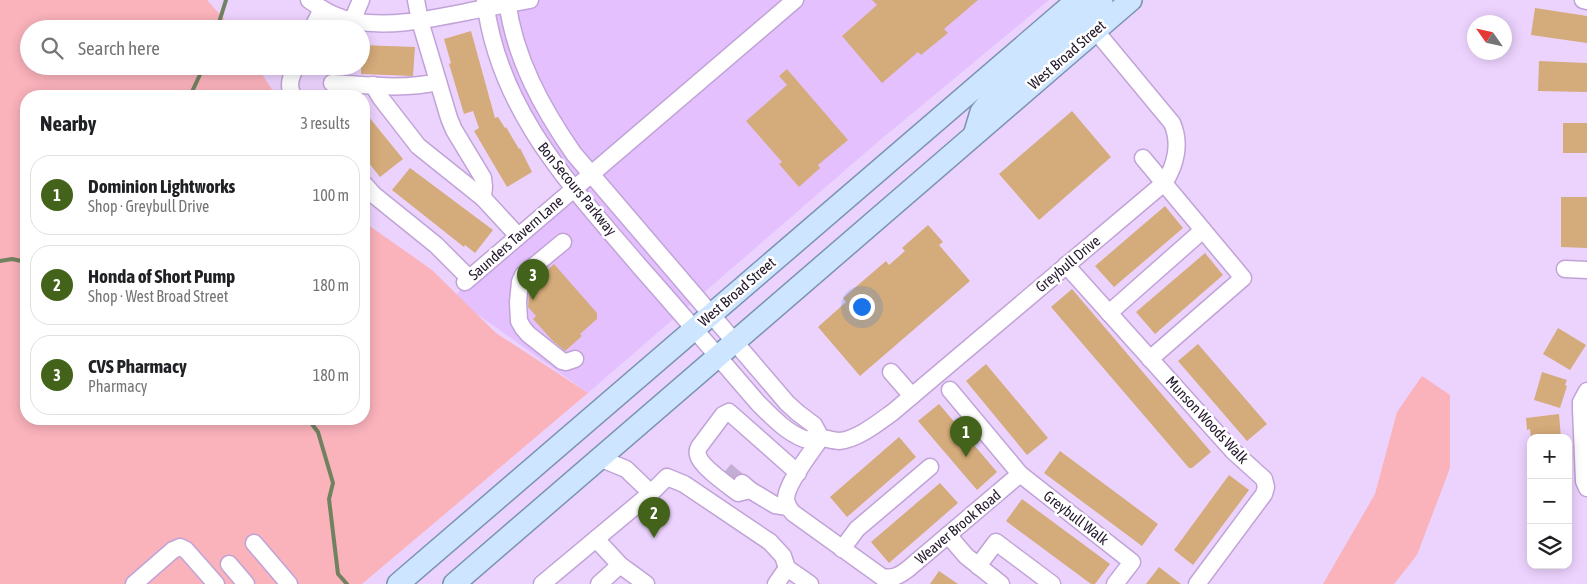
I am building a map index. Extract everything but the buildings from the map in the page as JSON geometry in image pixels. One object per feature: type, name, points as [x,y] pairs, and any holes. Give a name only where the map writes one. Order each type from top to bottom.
[{"type":"main road","points":[[1095,30],[1092,9],[1102,0]]},
{"type":"main road","name":"West Broad Street","points":[[454,584],[1131,0]]},
{"type":"main road","points":[[974,135],[981,112],[992,98],[1075,23],[1077,16],[1072,2]]},
{"type":"main road","name":"West Broad Street","points":[[398,584],[1072,2]]},
{"type":"street","points":[[352,20],[361,0]]},
{"type":"street","points":[[416,0],[420,21],[454,130],[482,178],[484,186],[483,198]]},
{"type":"street","points":[[370,22],[420,21],[485,4],[530,0]]},
{"type":"street","name":"Saunders Tavern Lane","points":[[370,191],[436,245],[467,280],[795,0]]},
{"type":"street","name":"Bon Secours Parkway","points":[[508,2],[515,36],[530,80],[554,126],[590,175],[734,341]]},
{"type":"street","name":"Bon Secours Parkway","points":[[485,4],[500,64],[516,103],[540,144],[574,189],[718,356]]},
{"type":"street","points":[[313,20],[315,5],[350,20]]},
{"type":"street","name":"Greybull Drive","points":[[718,356],[758,403],[788,430],[806,439],[821,438],[839,441],[853,437],[871,428],[912,396],[1164,182],[1172,172],[1175,161],[1176,132],[1172,123],[1095,30]]},
{"type":"street","points":[[291,90],[290,80],[292,75]]},
{"type":"street","points":[[332,83],[423,86],[438,82]]},
{"type":"street","points":[[373,85],[418,146],[483,198],[518,236]]},
{"type":"street","points":[[1143,158],[1243,278],[1150,359]]},
{"type":"street","points":[[1110,313],[1203,230]]},
{"type":"street","points":[[563,242],[523,275],[519,288],[519,322],[528,334],[562,361],[566,362],[575,359]]},
{"type":"street","name":"Munson Woods Walk","points":[[1066,265],[1233,451],[1264,479],[1266,486],[1264,494],[1198,584]]},
{"type":"street","points":[[1565,269],[1587,270]]},
{"type":"street","points":[[734,341],[787,403],[798,414],[814,425],[821,438],[798,473],[789,486],[786,498],[788,507],[775,505],[744,486],[738,493],[699,458],[697,453],[699,447],[723,415],[729,412],[798,473]]},
{"type":"street","points":[[891,372],[912,396]]},
{"type":"street","name":"Greybull Walk","points":[[950,390],[1020,474],[1132,562],[1115,584]]},
{"type":"street","points":[[1587,391],[1581,402],[1584,480],[1587,488]]},
{"type":"street","points":[[699,447],[726,470]]},
{"type":"street","points":[[599,458],[626,469],[651,493]]},
{"type":"street","points":[[842,549],[857,529],[930,467]]},
{"type":"street","name":"Weaver Brook Road","points":[[788,507],[793,513],[882,577],[901,580],[948,535],[1020,474]]},
{"type":"street","points":[[553,581],[596,539],[651,493],[667,477],[684,484],[770,542],[783,556],[787,568],[810,584]]},
{"type":"street","points":[[948,535],[966,556],[1001,584]]},
{"type":"street","points":[[596,539],[620,566],[646,584]]},
{"type":"street","points":[[978,566],[996,542],[1052,584]]},
{"type":"street","points":[[254,543],[289,584]]},
{"type":"street","points":[[134,584],[173,550],[180,547],[186,550],[216,584]]},
{"type":"street","points":[[229,564],[246,584]]},
{"type":"street","points":[[599,584],[620,566]]},
{"type":"street","points":[[776,584],[787,568]]},
{"type":"shaded area","points":[[0,0],[207,0],[225,20],[20,20],[20,75],[263,75],[272,90],[20,90],[20,425],[370,425],[370,226],[432,270],[496,333],[588,393],[362,584],[0,584]]},
{"type":"shaded area","points":[[486,0],[1049,0],[880,140],[588,393],[453,297],[574,190],[517,103]]},
{"type":"shaded area","points":[[1422,376],[1450,395],[1450,468],[1417,555],[1394,584],[1323,584],[1375,494],[1397,412]]},
{"type":"waterway","points":[[220,20],[226,0]]},
{"type":"waterway","points":[[193,90],[200,75]]},
{"type":"waterway","points":[[0,261],[12,259],[20,261]]},
{"type":"waterway","points":[[313,425],[318,432],[333,483],[329,499],[338,574],[347,584]]},
{"type":"tunnel","points":[[726,470],[739,481]]},
{"type":"place","name":"CVS Pharmacy","points":[[533,300]]},
{"type":"place","name":"Dominion Lightworks","points":[[966,457]]},
{"type":"place","name":"Honda of Short Pump","points":[[654,538]]}]
